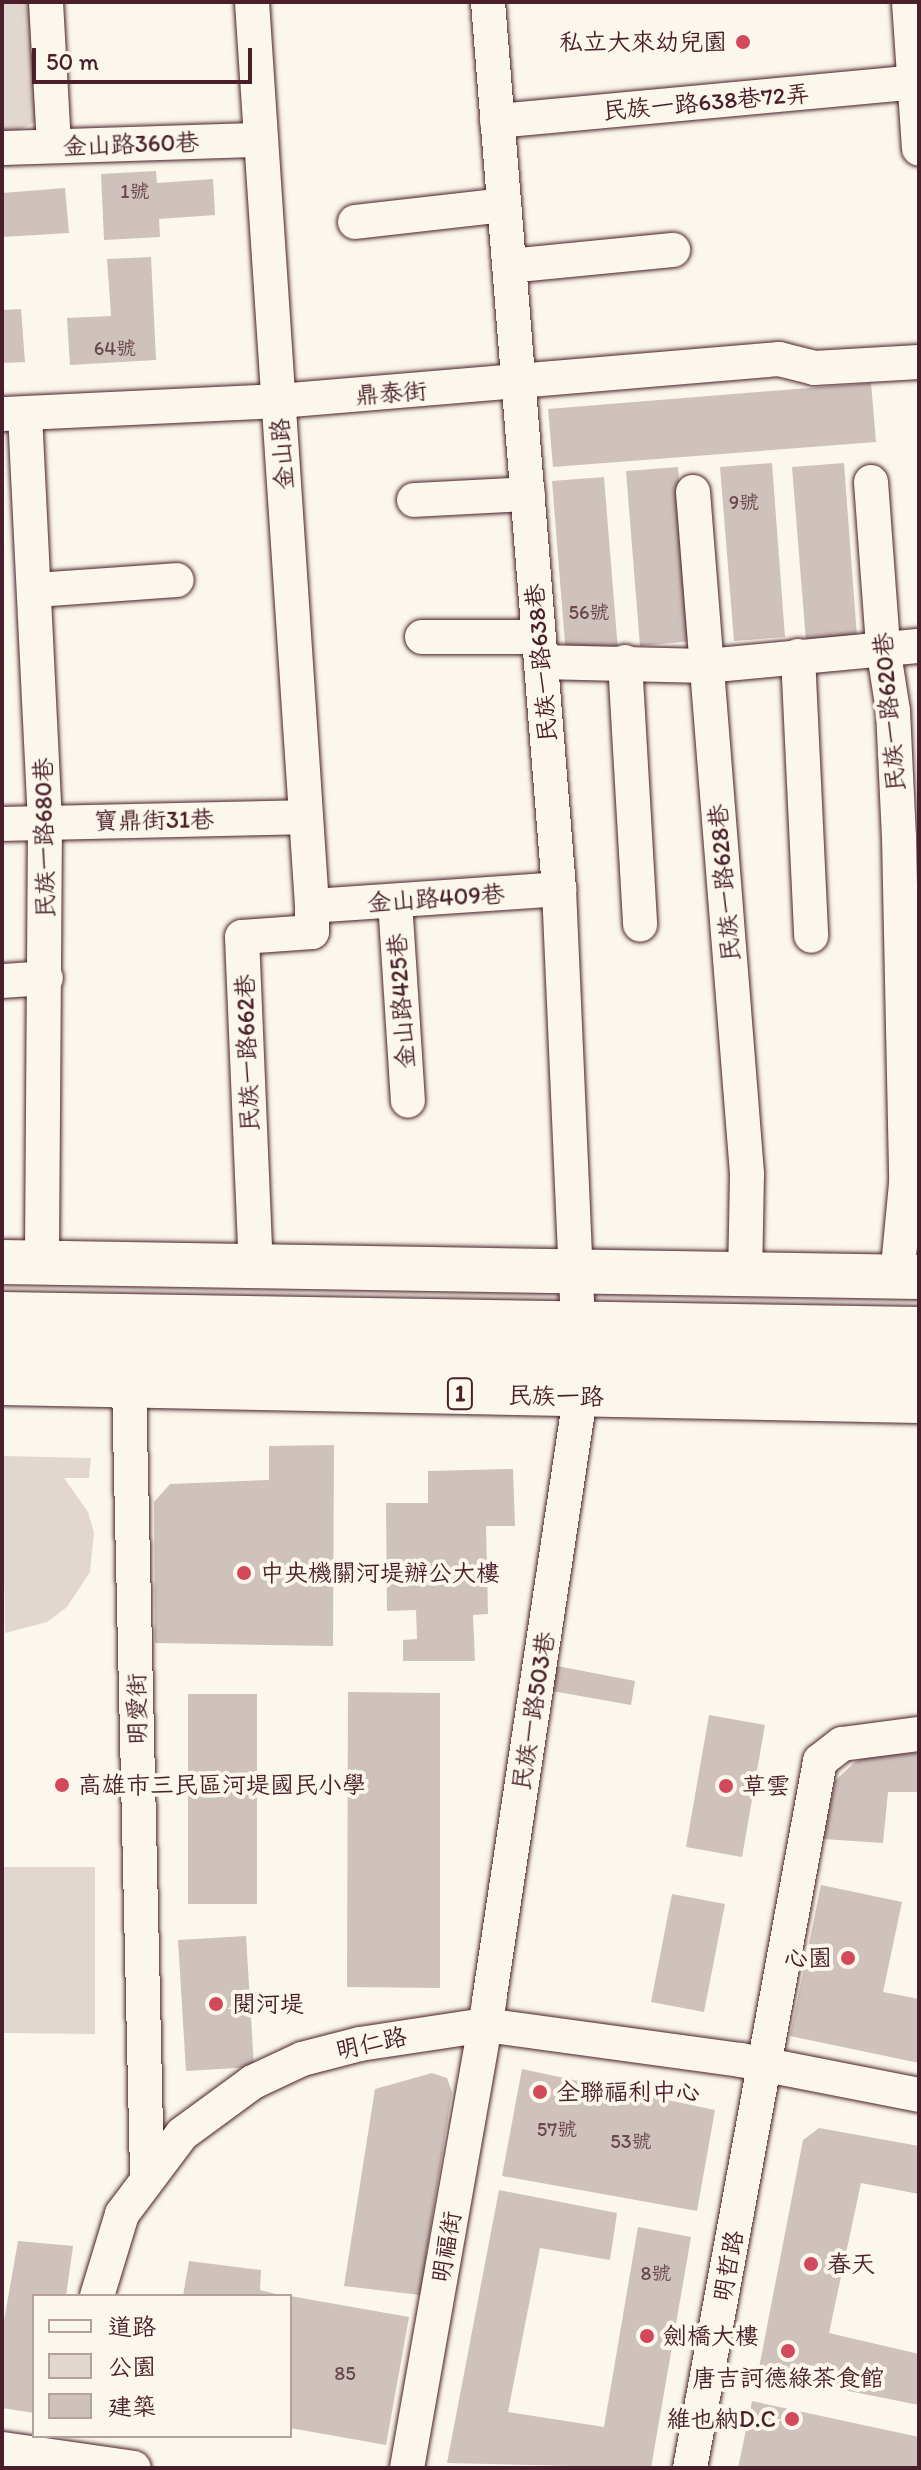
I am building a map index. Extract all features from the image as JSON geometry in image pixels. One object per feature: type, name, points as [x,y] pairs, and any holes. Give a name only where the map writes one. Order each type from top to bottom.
[{"type":"main road","points":[[22,1262],[908,1277]]},
{"type":"main road","points":[[2,1314],[919,1329]]},
{"type":"main road","name":"民族一路","points":[[2,1348],[919,1367]]},
{"type":"main road","name":"民族一路","points":[[2,1383],[580,1397],[919,1401]]},
{"type":"street","points":[[46,2],[54,146]]},
{"type":"street","name":"金山路","points":[[252,2],[312,906]]},
{"type":"street","name":"民族一路638巷","points":[[488,2],[559,889],[578,1324]]},
{"type":"street","points":[[909,2],[919,149]]},
{"type":"street","name":"民族一路638巷72弄","points":[[497,121],[914,82]]},
{"type":"street","name":"金山路360巷","points":[[2,148],[261,140]]},
{"type":"street","points":[[355,222],[504,205]]},
{"type":"street","points":[[509,266],[673,250]]},
{"type":"street","name":"鼎泰街","points":[[13,414],[279,401],[779,359],[814,368],[919,362]]},
{"type":"street","name":"民族一路680巷","points":[[13,414],[35,590],[45,823],[46,978],[22,1262]]},
{"type":"street","name":"民族一路620巷","points":[[871,482],[883,647],[906,711],[909,837],[908,1277]]},
{"type":"street","name":"民族一路628巷","points":[[693,492],[747,1174],[745,1274]]},
{"type":"street","points":[[414,500],[528,494]]},
{"type":"street","points":[[35,590],[177,580]]},
{"type":"street","points":[[422,637],[625,662],[706,666],[919,646]]},
{"type":"street","points":[[798,656],[811,936]]},
{"type":"street","points":[[625,662],[640,925]]},
{"type":"street","name":"寶鼎街31巷","points":[[2,824],[306,817]]},
{"type":"street","name":"金山路409巷","points":[[312,906],[559,889]]},
{"type":"street","name":"金山路425巷","points":[[395,901],[408,1101]]},
{"type":"street","name":"民族一路662巷","points":[[256,1265],[242,937],[312,932],[312,906]]},
{"type":"street","points":[[2,981],[46,978]]},
{"type":"street","name":"明愛街","points":[[129,1386],[147,2175]]},
{"type":"street","name":"民族一路503巷","points":[[485,2025],[580,1397]]},
{"type":"street","points":[[766,2064],[820,1761],[842,1744],[919,1734]]},
{"type":"street","name":"明仁路","points":[[98,2294],[122,2214],[147,2175],[182,2134],[215,2105],[302,2059],[441,2028],[485,2025],[766,2064],[919,2095]]},
{"type":"street","name":"明福街","points":[[407,2468],[485,2025]]},
{"type":"street","name":"明哲路","points":[[690,2468],[766,2064]]},
{"type":"street","points":[[2,2449],[64,2455],[134,2468]]},
{"type":"green space","points":[[2,2],[32,2],[38,120],[7,137],[2,137]]},
{"type":"green space","points":[[2,1456],[91,1458],[89,1478],[64,1478],[88,1512],[94,1532],[90,1572],[67,1607],[47,1622],[5,1633]]},
{"type":"green space","points":[[2,1867],[95,1867],[95,2034],[2,2033]]},
{"type":"building","points":[[156,171],[157,183],[213,179],[215,215],[159,219],[160,237],[104,240],[101,174]]},
{"type":"building","points":[[65,188],[69,233],[2,237],[2,193]]},
{"type":"building","points":[[151,257],[156,360],[70,365],[67,318],[111,316],[107,259]]},
{"type":"building","points":[[21,309],[25,362],[2,363],[2,310]]},
{"type":"building","points":[[871,383],[876,442],[553,467],[548,409]]},
{"type":"building","points":[[772,463],[785,637],[734,641],[720,467]]},
{"type":"building","points":[[844,463],[857,637],[806,641],[792,467]]},
{"type":"building","points":[[678,467],[692,641],[640,646],[626,471]]},
{"type":"building","points":[[604,477],[618,651],[566,656],[552,481]]},
{"type":"building","name":"中央機關河堤辦公大樓","points":[[334,1445],[333,1646],[155,1643],[154,1502],[170,1484],[269,1480],[269,1446]]},
{"type":"building","points":[[513,1469],[515,1526],[486,1526],[488,1614],[473,1615],[475,1661],[403,1661],[403,1640],[417,1639],[416,1610],[387,1611],[386,1503],[428,1503],[428,1471]]},
{"type":"building","points":[[557,1666],[635,1681],[631,1705],[552,1691]]},
{"type":"building","points":[[348,1692],[440,1693],[440,1988],[347,1987]]},
{"type":"building","points":[[188,1694],[257,1694],[257,1904],[188,1904]]},
{"type":"building","name":"草雲","points":[[709,1715],[765,1725],[742,1857],[686,1847]]},
{"type":"building","points":[[919,1753],[919,1792],[888,1792],[883,1843],[823,1839],[835,1781],[855,1762],[875,1754]]},
{"type":"building","name":"心園","points":[[821,1885],[902,1902],[883,1992],[919,1999],[919,2063],[790,2036]]},
{"type":"building","points":[[672,1894],[725,1904],[704,2012],[651,2002]]},
{"type":"building","name":"閱河堤","points":[[246,1936],[254,2067],[186,2071],[178,1940]]},
{"type":"building","points":[[522,2069],[715,2110],[697,2211],[502,2176]]},
{"type":"building","points":[[432,2073],[447,2078],[452,2092],[420,2295],[344,2286],[375,2089]]},
{"type":"building","name":"春天","points":[[819,2128],[919,2146],[919,2194],[861,2183],[829,2333],[919,2354],[919,2405],[758,2373],[803,2140]]},
{"type":"building","name":"劍橋大樓","points":[[499,2190],[617,2213],[610,2260],[540,2248],[508,2412],[604,2427],[638,2227],[691,2237],[651,2468],[447,2463]]},
{"type":"building","points":[[18,2241],[73,2246],[66,2294],[32,2294],[32,2413],[2,2408],[2,2332]]},
{"type":"building","points":[[189,2261],[261,2270],[260,2290],[276,2294],[183,2294]]},
{"type":"building","points":[[292,2296],[409,2317],[386,2445],[292,2428]]},
{"type":"building","name":"維也納D.C","points":[[752,2401],[919,2437],[919,2468],[738,2468]]},
{"type":"place","name":"私立大來幼兒園","points":[[743,42]]},
{"type":"place","name":"中央機關河堤辦公大樓","points":[[244,1573]]},
{"type":"place","name":"高雄市三民區河堤國民小學","points":[[62,1785]]},
{"type":"place","name":"草雲","points":[[726,1786]]},
{"type":"place","name":"心園","points":[[848,1958]]},
{"type":"place","name":"閱河堤","points":[[216,2004]]},
{"type":"place","name":"全聯福利中心","points":[[540,2092]]},
{"type":"place","name":"春天","points":[[811,2264]]},
{"type":"place","name":"劍橋大樓","points":[[647,2336]]},
{"type":"place","name":"唐吉訶德綠茶食館","points":[[788,2351]]},
{"type":"place","name":"維也納D.C","points":[[792,2419]]}]
